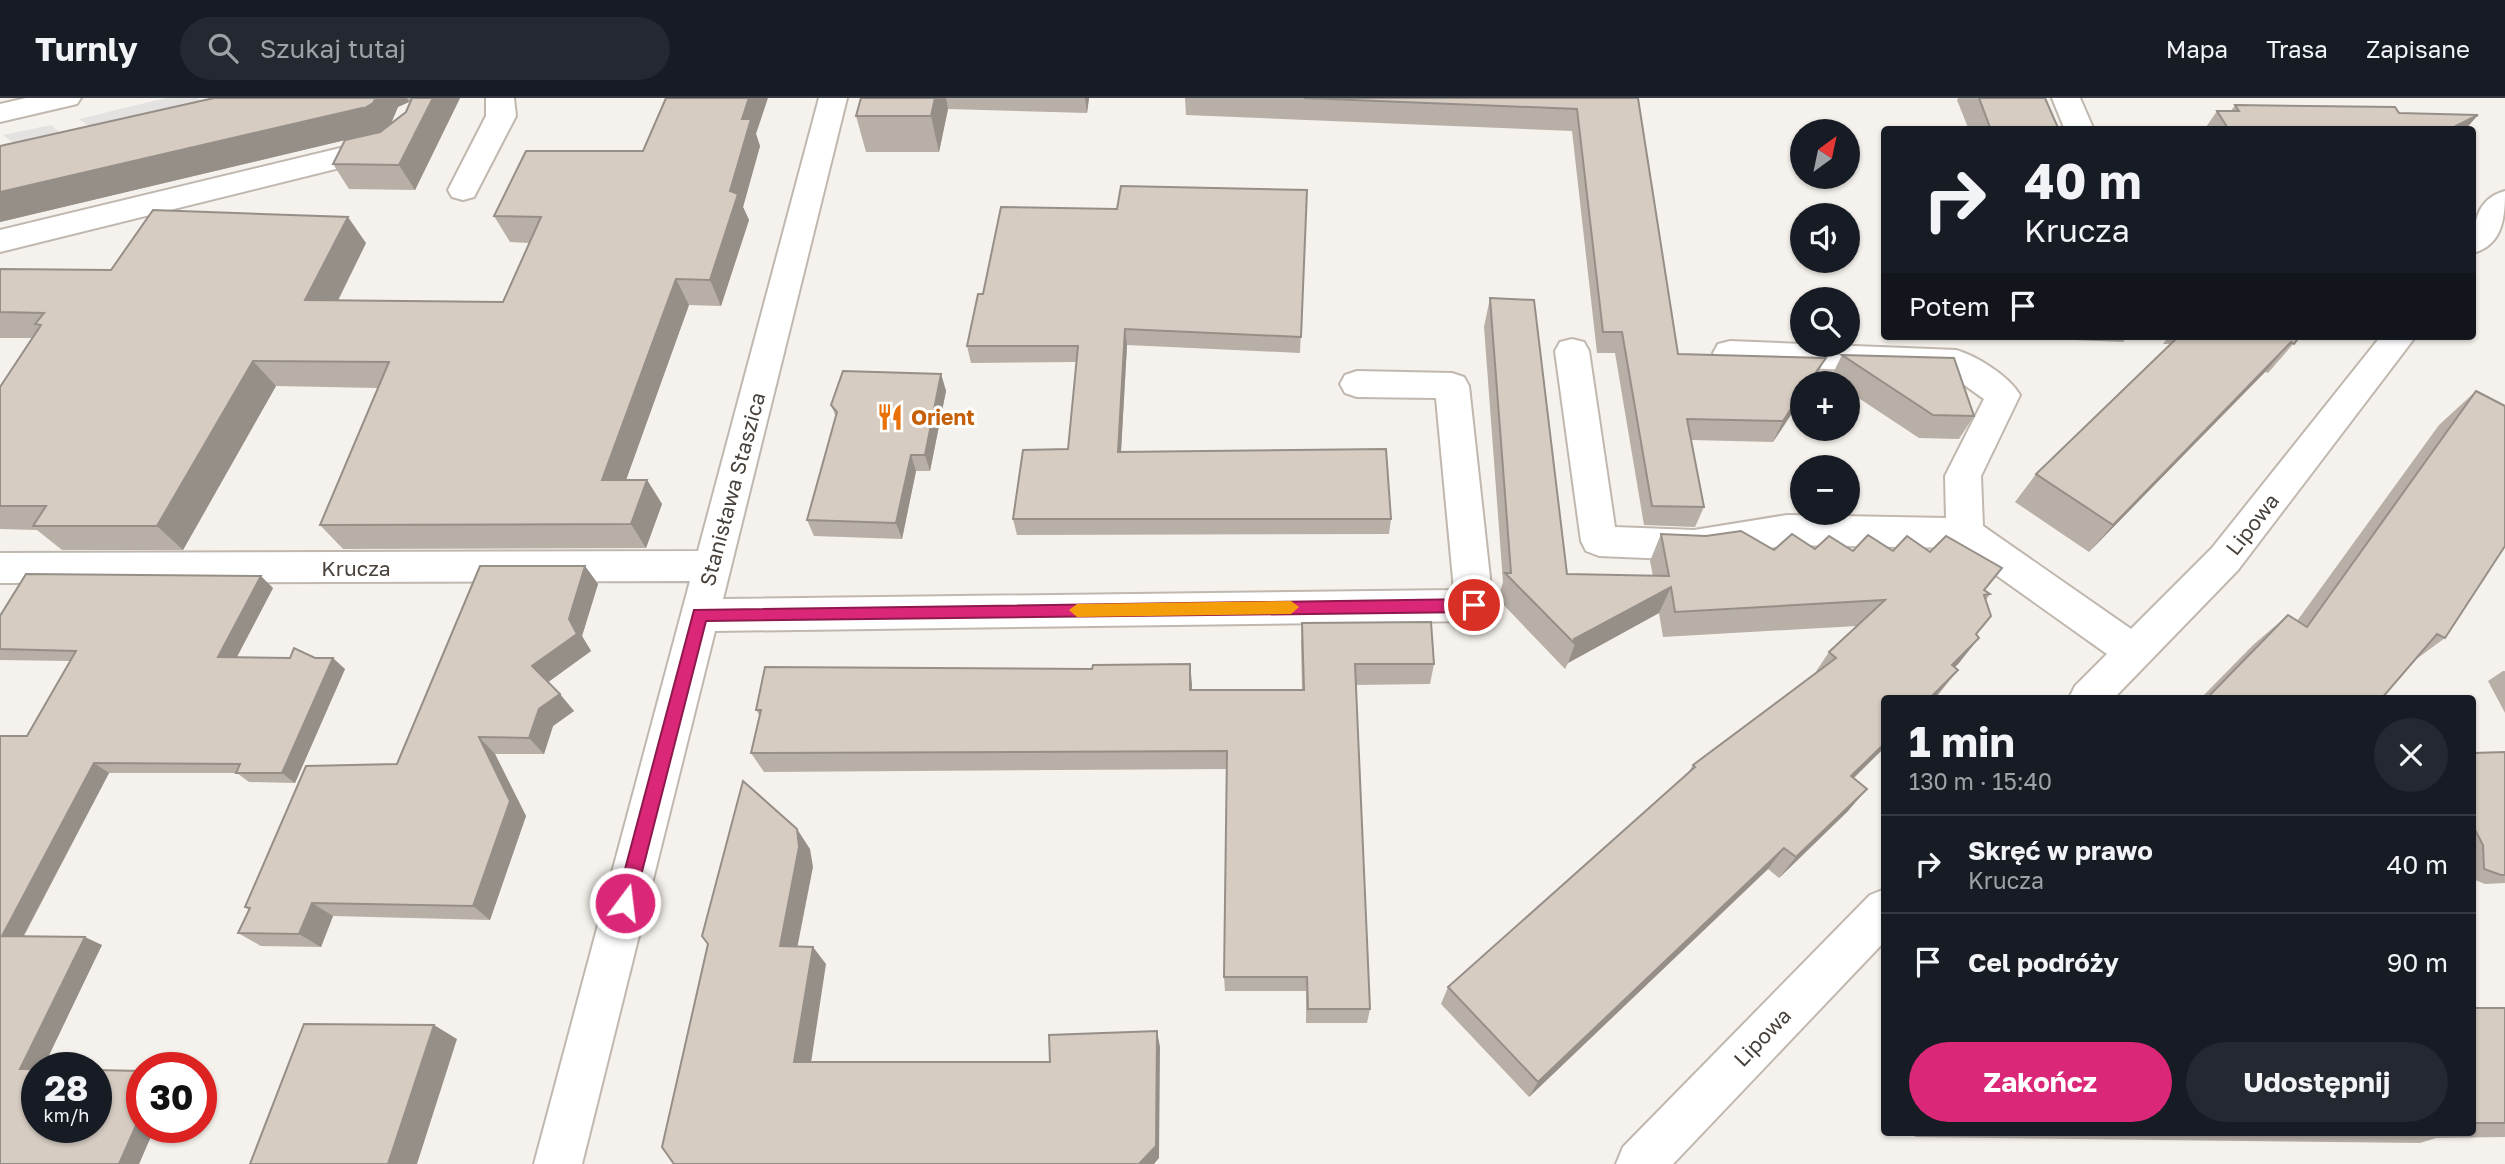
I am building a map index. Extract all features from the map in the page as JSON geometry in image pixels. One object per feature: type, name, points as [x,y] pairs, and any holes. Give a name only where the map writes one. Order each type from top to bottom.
[{"type":"street","points":[[0,113],[67,98]]},
{"type":"street","points":[[463,190],[500,116],[500,98]]},
{"type":"street","name":"Stanisława Staszica","points":[[558,1164],[834,98]]},
{"type":"street","points":[[2066,98],[2078,126]]},
{"type":"street","points":[[0,241],[392,145],[409,129]]},
{"type":"street","points":[[2476,238],[2505,201]]},
{"type":"street","name":"Lipowa","points":[[2092,695],[2225,559],[2396,340]]},
{"type":"street","points":[[1572,351],[1599,541],[1694,545],[1787,530],[1965,533],[2134,652]]},
{"type":"street","points":[[1730,354],[1956,362],[2003,396],[1963,476],[1965,533]]},
{"type":"street","points":[[700,615],[1474,605],[1452,386],[1357,384]]},
{"type":"street","name":"Krucza","points":[[0,568],[712,566]]},
{"type":"street","name":"Lipowa","points":[[1640,1164],[1881,914]]},
{"type":"shaded area","points":[[166,98],[197,98],[210,107],[89,126],[79,119]]},
{"type":"shaded area","points":[[51,125],[60,133],[22,149],[3,135]]},
{"type":"building","points":[[214,98],[376,98],[360,111],[362,108],[0,192],[0,146]]},
{"type":"building","points":[[412,98],[433,98],[399,165],[333,164],[345,140],[380,132],[406,112]]},
{"type":"building","points":[[666,98],[749,98],[742,119],[751,119],[730,191],[738,194],[710,280],[676,279],[602,480],[647,480],[631,524],[320,525],[389,362],[253,361],[157,526],[33,526],[46,506],[0,506],[0,387],[41,325],[35,324],[44,313],[0,312],[0,269],[111,270],[153,210],[348,217],[305,300],[503,302],[541,217],[494,216],[526,151],[643,151]]},
{"type":"building","points":[[861,98],[935,98],[931,116],[856,116]]},
{"type":"building","points":[[1304,98],[1638,98],[1678,354],[1826,358],[1817,371],[1790,371],[1790,410],[1783,421],[1687,419],[1704,507],[1652,506],[1622,332],[1603,332],[1577,109]]},
{"type":"building","points":[[1979,98],[2045,98],[2057,126],[1990,126]]},
{"type":"building","points":[[2235,105],[2395,107],[2399,113],[2478,115],[2456,126],[2226,126],[2217,111],[2239,111]]},
{"type":"building","points":[[1121,186],[1307,190],[1301,337],[1125,329],[1118,452],[1386,449],[1391,519],[1013,519],[1023,450],[1068,449],[1078,346],[967,346],[978,294],[983,294],[1001,207],[1117,209]]},
{"type":"building","points":[[1490,298],[1534,300],[1567,574],[1669,576],[1661,534],[1706,536],[1741,531],[1774,550],[1792,534],[1815,549],[1829,536],[1853,551],[1868,535],[1893,551],[1907,536],[1930,552],[1946,536],[2002,568],[1984,590],[1990,594],[1984,595],[1991,616],[1976,634],[1979,638],[1952,665],[1958,670],[1933,695],[1881,695],[1881,747],[1851,776],[1867,789],[1796,857],[1784,848],[1538,1082],[1448,987],[1695,767],[1693,765],[1836,658],[1829,652],[1885,600],[1675,612],[1671,587],[1574,639],[1575,644],[1505,573],[1511,573]]},
{"type":"building","points":[[2175,340],[2297,340],[2294,344],[2291,342],[2113,525],[2036,474]]},
{"type":"building","points":[[1845,357],[1954,358],[1974,416],[1933,415]]},
{"type":"building","points":[[843,371],[941,374],[925,455],[911,455],[896,523],[807,520],[837,412],[831,405]]},
{"type":"building","points":[[2476,391],[2505,406],[2505,546],[2445,638],[2437,634],[2385,695],[2210,695],[2288,615],[2307,627]]},
{"type":"building","points":[[480,566],[585,566],[569,619],[577,634],[532,666],[560,694],[539,709],[529,738],[479,737],[510,801],[473,906],[312,903],[299,934],[238,933],[250,908],[245,907],[306,766],[397,764]]},
{"type":"building","points":[[26,574],[261,576],[218,657],[290,658],[294,648],[315,658],[333,658],[282,773],[236,773],[240,764],[94,763],[2,936],[85,937],[28,1052],[21,1052],[21,1143],[112,1143],[112,1070],[126,1071],[126,1143],[128,1143],[119,1164],[0,1164],[0,736],[27,736],[76,651],[0,649],[0,616]]},
{"type":"building","points":[[1431,622],[1434,664],[1355,664],[1370,1009],[1308,1009],[1307,977],[1224,977],[1227,751],[751,753],[761,710],[756,710],[765,667],[1092,669],[1093,665],[1190,664],[1190,690],[1304,690],[1302,623]]},
{"type":"building","points":[[2505,752],[2505,875],[2484,869],[2483,845],[2476,832],[2476,753]]},
{"type":"building","points":[[743,781],[797,829],[799,847],[780,946],[813,947],[794,1062],[1050,1062],[1049,1035],[1157,1031],[1156,1146],[1139,1164],[674,1164],[662,1147],[708,944],[702,936]]},
{"type":"building","points":[[2476,1008],[2505,1008],[2505,1123],[2476,1123]]},
{"type":"building","points":[[304,1024],[434,1025],[388,1164],[250,1164]]},
{"type":"slow traffic","points":[[1077,610],[1291,607]]},
{"type":"place","name":"Orient","points":[[890,417]]},
{"type":"route","points":[[625,903],[700,615],[1474,605]]}]
